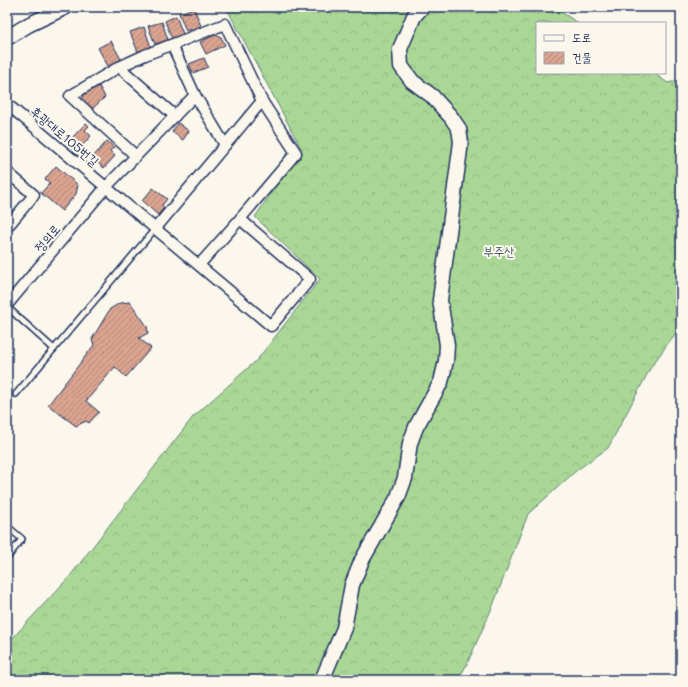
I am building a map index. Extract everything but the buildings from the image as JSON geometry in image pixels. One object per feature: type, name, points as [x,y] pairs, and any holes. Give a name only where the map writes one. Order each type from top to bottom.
[{"type":"street","points":[[7,38],[28,25],[66,7]]},
{"type":"street","points":[[322,680],[344,628],[352,585],[362,560],[398,497],[405,478],[410,443],[414,432],[441,382],[446,361],[447,345],[440,300],[462,142],[459,129],[452,117],[432,96],[412,81],[401,66],[400,49],[414,16],[422,7]]},
{"type":"street","points":[[136,156],[70,96],[119,67],[145,55],[225,24],[262,101],[296,153],[200,266]]},
{"type":"street","points":[[172,45],[195,95],[225,145]]},
{"type":"street","points":[[119,67],[175,116]]},
{"type":"street","points":[[106,187],[195,95]]},
{"type":"street","points":[[156,229],[262,101]]},
{"type":"street","name":"후광대로105번길","points":[[7,104],[271,326],[310,279],[240,219]]},
{"type":"street","points":[[7,172],[34,195],[7,227]]},
{"type":"street","name":"정의로","points":[[7,306],[106,187]]},
{"type":"lane","points":[[16,394],[156,229]]},
{"type":"lane","points":[[7,306],[54,349]]},
{"type":"lane","points":[[7,526],[22,539],[7,558]]},
{"type":"green space","name":"부주산","points":[[226,7],[556,7],[558,10],[576,22],[536,22],[536,74],[654,74],[668,83],[681,80],[681,329],[675,334],[651,367],[608,448],[577,470],[528,514],[492,608],[467,664],[458,680],[7,680],[7,644],[70,576],[193,417],[257,360],[320,279],[255,217],[301,148]]}]
